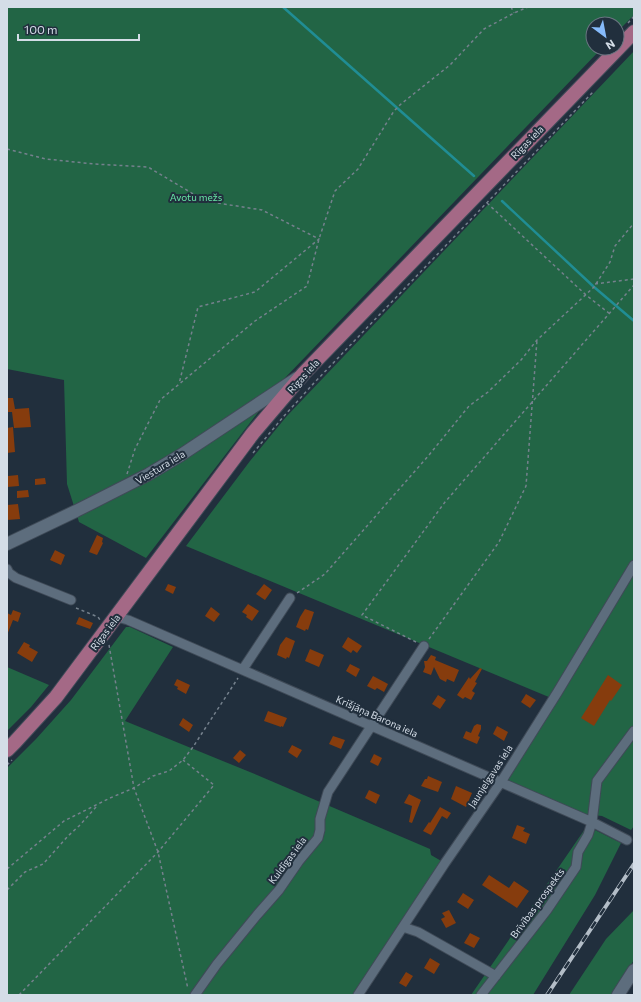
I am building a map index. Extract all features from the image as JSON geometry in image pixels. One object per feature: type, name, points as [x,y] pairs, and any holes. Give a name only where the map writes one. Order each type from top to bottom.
[{"type":"main road","name":"Rīgas iela","points":[[7,750],[56,697],[253,434],[304,373],[634,32]]},
{"type":"street","name":"Viestura iela","points":[[7,544],[149,474],[181,455],[304,373]]},
{"type":"street","name":"Jaunjelgavas iela","points":[[358,995],[500,782],[557,693],[634,565]]},
{"type":"street","points":[[7,569],[9,573],[16,578],[71,600]]},
{"type":"street","points":[[243,669],[290,598]]},
{"type":"street","name":"Krišjāņa Barona iela","points":[[117,616],[372,725],[592,822],[627,840]]},
{"type":"street","name":"Kuldīgas iela","points":[[195,995],[217,964],[256,915],[279,890],[299,860],[318,838],[320,819],[328,792],[424,646]]},
{"type":"street","name":"Brīvības prospekts","points":[[481,995],[547,910],[576,867],[578,852],[588,835],[592,822],[598,781],[634,731]]},
{"type":"street","points":[[403,927],[418,932],[496,976]]},
{"type":"street","points":[[618,995],[634,970]]},
{"type":"path","points":[[511,7],[514,13]]},
{"type":"path","points":[[122,488],[135,449],[160,400],[255,321],[307,286],[318,239],[335,191],[358,170],[394,111],[450,65],[484,29],[528,7]]},
{"type":"path","points":[[249,458],[284,416],[596,88]]},
{"type":"path","points":[[7,150],[46,159],[94,164],[148,167],[205,201],[262,210],[318,239]]},
{"type":"path","points":[[487,202],[586,295],[610,314]]},
{"type":"path","points":[[290,598],[325,574],[424,461],[469,406],[488,392],[505,376],[521,360],[537,340],[594,287],[610,262],[615,246],[634,223]]},
{"type":"path","points":[[179,385],[198,306],[255,292],[318,239]]},
{"type":"path","points":[[595,284],[634,280]]},
{"type":"path","points":[[537,340],[532,403],[526,486],[498,542],[424,646],[362,615],[445,502],[532,403],[610,314],[634,285]]},
{"type":"path","points":[[71,600],[73,606],[98,616],[100,620]]},
{"type":"path","points":[[109,645],[134,788],[158,852],[190,995]]},
{"type":"path","points":[[7,869],[64,821],[134,788],[153,776],[169,770],[183,760],[243,669]]},
{"type":"path","points":[[19,995],[158,852],[214,785],[183,760]]},
{"type":"path","points":[[7,890],[26,872],[43,864],[98,805]]},
{"type":"green space","name":"Avotu mežs","points":[[7,7],[634,7],[634,15],[625,24],[625,16],[585,16],[585,56],[594,56],[283,380],[146,558],[79,522],[67,484],[64,380],[7,369]]},
{"type":"green space","points":[[634,51],[634,826],[631,830],[602,816],[593,815],[592,822],[507,780],[556,700],[186,546],[250,461],[286,417]]},
{"type":"green space","points":[[126,627],[130,627],[173,647],[125,721],[257,775],[430,849],[431,855],[443,862],[358,995],[7,995],[7,768],[36,739],[71,700]]},
{"type":"green space","points":[[7,667],[49,685],[31,707],[7,731]]},
{"type":"green space","points":[[587,826],[621,843],[595,895],[533,995],[471,995]]},
{"type":"green space","points":[[634,910],[634,960],[612,995],[569,995],[606,939]]},
{"type":"building","points":[[7,398],[13,398],[15,409],[29,408],[31,427],[14,428],[12,412],[7,412]]},
{"type":"building","points":[[13,427],[15,452],[7,453],[7,428]]},
{"type":"building","points":[[18,475],[19,486],[7,487],[8,476]]},
{"type":"building","points":[[45,478],[46,484],[35,485],[35,479]]},
{"type":"building","points":[[28,490],[29,497],[17,498],[17,491]]},
{"type":"building","points":[[18,504],[20,519],[7,520],[7,505]]},
{"type":"building","points":[[97,535],[103,538],[103,543],[97,555],[89,552]]},
{"type":"building","points":[[55,550],[65,555],[61,565],[50,560]]},
{"type":"building","points":[[168,584],[176,587],[173,594],[165,590]]},
{"type":"building","points":[[264,584],[272,590],[265,600],[256,594]]},
{"type":"building","points":[[248,604],[259,611],[252,621],[242,612]]},
{"type":"building","points":[[211,607],[220,614],[214,622],[205,616]]},
{"type":"building","points":[[305,609],[314,612],[308,630],[306,629],[305,631],[296,627]]},
{"type":"building","points":[[13,610],[21,613],[18,622],[13,620],[7,635],[7,613],[11,615]]},
{"type":"building","points":[[79,617],[93,623],[90,629],[76,624]]},
{"type":"building","points":[[286,637],[295,641],[289,658],[287,657],[286,659],[277,655],[280,645]]},
{"type":"building","points":[[348,637],[362,646],[357,653],[353,650],[351,653],[342,647]]},
{"type":"building","points":[[24,642],[38,652],[32,662],[17,653]]},
{"type":"building","points":[[310,649],[324,655],[319,667],[305,661]]},
{"type":"building","points":[[431,655],[436,657],[435,660],[459,670],[454,682],[447,679],[446,682],[440,679],[434,667],[431,675],[423,672],[425,667],[424,661],[427,661]]},
{"type":"building","points":[[350,664],[360,669],[356,677],[346,671]]},
{"type":"building","points":[[480,668],[482,669],[475,682],[477,683],[472,691],[475,693],[471,700],[465,697],[463,699],[457,695],[469,677],[470,679]]},
{"type":"building","points":[[608,675],[622,685],[611,701],[610,700],[594,726],[581,718]]},
{"type":"building","points":[[373,676],[388,684],[384,692],[377,688],[375,690],[367,686]]},
{"type":"building","points":[[177,679],[190,685],[186,694],[177,689],[178,687],[174,685]]},
{"type":"building","points":[[526,694],[536,700],[530,708],[521,702]]},
{"type":"building","points":[[438,695],[446,700],[440,709],[432,704]]},
{"type":"building","points":[[268,711],[287,718],[283,727],[264,721]]},
{"type":"building","points":[[183,718],[193,725],[189,732],[179,725]]},
{"type":"building","points":[[477,724],[481,725],[481,729],[477,744],[463,738],[466,731],[471,733],[474,726]]},
{"type":"building","points":[[497,726],[508,732],[504,741],[493,734]]},
{"type":"building","points":[[333,736],[345,740],[341,749],[329,744]]},
{"type":"building","points":[[292,745],[302,750],[297,758],[288,752]]},
{"type":"building","points":[[240,750],[246,755],[239,763],[233,758]]},
{"type":"building","points":[[374,754],[382,758],[378,766],[370,762]]},
{"type":"building","points":[[428,776],[442,782],[438,792],[421,786]]},
{"type":"building","points":[[456,786],[472,793],[466,807],[451,799]]},
{"type":"building","points":[[369,790],[380,795],[376,804],[365,798]]},
{"type":"building","points":[[409,794],[421,800],[412,823],[409,822],[412,806],[404,803]]},
{"type":"building","points":[[440,807],[451,813],[447,819],[442,816],[431,835],[423,831],[429,822],[430,823]]},
{"type":"building","points":[[517,825],[525,828],[523,831],[530,834],[526,844],[512,838]]},
{"type":"building","points":[[489,875],[509,888],[514,881],[529,891],[517,908],[482,885]]},
{"type":"building","points":[[463,893],[474,900],[468,909],[457,902]]},
{"type":"building","points":[[449,910],[456,923],[446,928],[441,919],[445,917],[442,913]]},
{"type":"building","points":[[470,933],[480,938],[474,948],[464,943]]},
{"type":"building","points":[[430,958],[440,964],[434,974],[424,968]]},
{"type":"building","points":[[406,972],[413,976],[406,987],[399,983]]},
{"type":"waterway","points":[[283,7],[474,176]]},
{"type":"waterway","points":[[502,201],[594,287],[634,321]]},
{"type":"railway","points":[[547,995],[634,864]]}]
